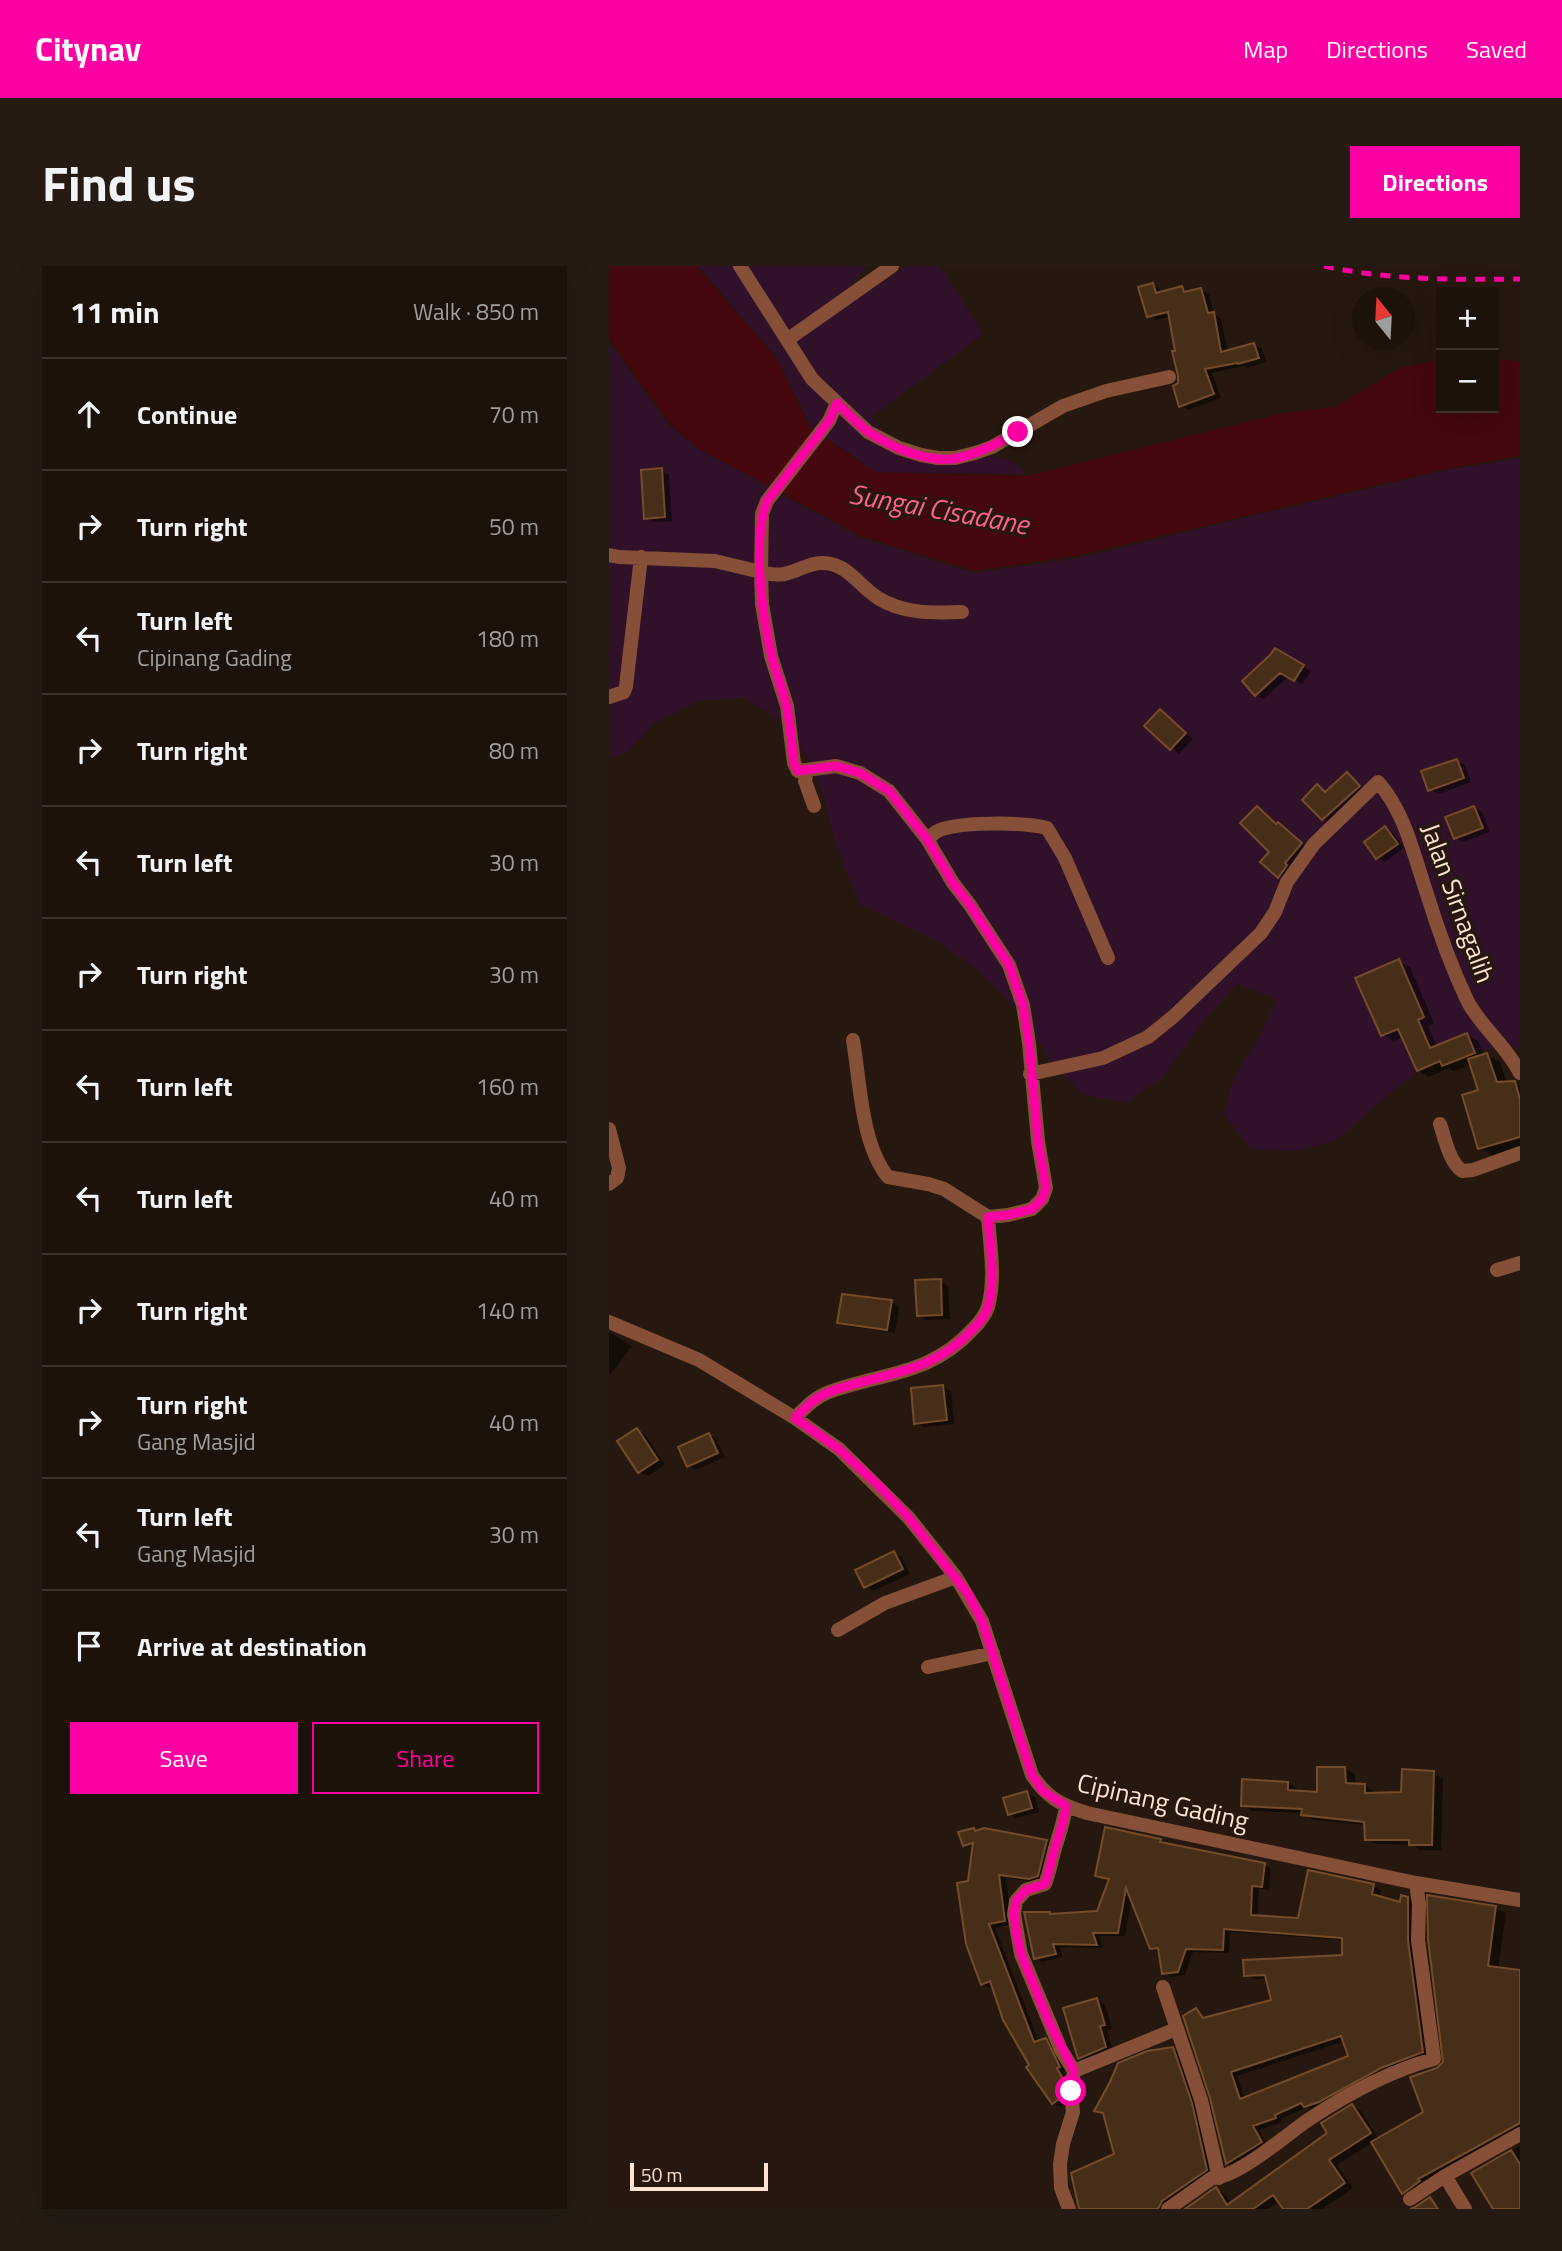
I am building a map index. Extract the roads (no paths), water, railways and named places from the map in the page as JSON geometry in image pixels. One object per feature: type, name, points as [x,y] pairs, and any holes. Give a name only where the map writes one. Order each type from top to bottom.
[{"type":"street","points":[[740,266],[812,379],[868,432],[899,448],[938,458],[955,458],[992,447],[1063,406],[1106,391],[1169,377]]},
{"type":"street","points":[[787,340],[892,266]]},
{"type":"street","points":[[798,771],[794,763],[787,706],[771,656],[762,604],[762,514],[767,501],[829,421],[837,403]]},
{"type":"street","points":[[609,555],[715,561],[761,572],[787,573],[824,563],[843,568],[876,597],[891,605],[920,611],[962,612]]},
{"type":"street","points":[[609,697],[624,692],[627,685],[641,557]]},
{"type":"street","points":[[798,771],[836,766],[860,773],[889,791],[927,839],[953,883],[1009,965],[1023,1005],[1029,1043],[1030,1074],[1046,1188],[1042,1199],[1032,1209],[988,1217],[944,1189],[888,1177],[879,1166],[866,1122],[853,1040]]},
{"type":"street","points":[[798,771],[807,770],[805,781],[814,806]]},
{"type":"street","name":"Jalan Sirnagalih","points":[[1030,1074],[1103,1058],[1147,1037],[1174,1016],[1261,933],[1275,912],[1287,882],[1314,844],[1378,782],[1387,792],[1403,824],[1431,909],[1467,1002],[1499,1041],[1520,1073]]},
{"type":"street","points":[[927,839],[936,831],[958,826],[1014,824],[1047,828],[1065,858],[1108,958]]},
{"type":"street","points":[[1440,1124],[1451,1155],[1462,1171],[1473,1170],[1520,1153]]},
{"type":"street","points":[[609,1129],[619,1168],[617,1178],[609,1184]]},
{"type":"street","points":[[795,1418],[826,1392],[902,1373],[932,1360],[954,1347],[967,1335],[988,1309],[992,1265],[988,1217]]},
{"type":"street","points":[[1497,1270],[1520,1263]]},
{"type":"street","name":"Cipinang Gading","points":[[609,1322],[699,1360],[795,1418],[839,1449],[880,1487],[909,1518],[956,1577],[982,1621],[1032,1775],[1043,1791],[1066,1806],[1087,1813],[1416,1883],[1520,1900]]},
{"type":"street","points":[[838,1630],[885,1603],[956,1577]]},
{"type":"street","points":[[929,1667],[993,1653]]},
{"type":"street","points":[[1066,1806],[1062,1832],[1045,1884],[1026,1890],[1016,1901],[1014,1914],[1021,1954],[1057,2041],[1074,2071],[1071,2091],[1073,2112],[1063,2144],[1061,2164],[1061,2188],[1069,2209]]},
{"type":"street","points":[[1168,2209],[1212,2178],[1219,2178],[1263,2152],[1353,2092],[1409,2066],[1434,2059],[1418,1940],[1419,1904],[1416,1883]]},
{"type":"street","points":[[1163,1987],[1175,2029],[1201,2099],[1219,2178]]},
{"type":"street","points":[[1074,2071],[1175,2029]]},
{"type":"street","points":[[1410,2199],[1445,2175],[1519,2137]]},
{"type":"street","points":[[1445,2175],[1465,2209]]},
{"type":"water","name":"Sungai Cisadane","points":[[609,266],[696,266],[777,359],[810,428],[876,472],[1027,476],[1282,413],[1335,407],[1400,368],[1436,360],[1436,413],[1499,413],[1499,359],[1520,361],[1520,456],[1446,469],[1076,556],[974,571],[861,536],[698,448],[670,424],[609,339]]},
{"type":"railway","points":[[1324,266],[1397,277],[1520,279]]}]
